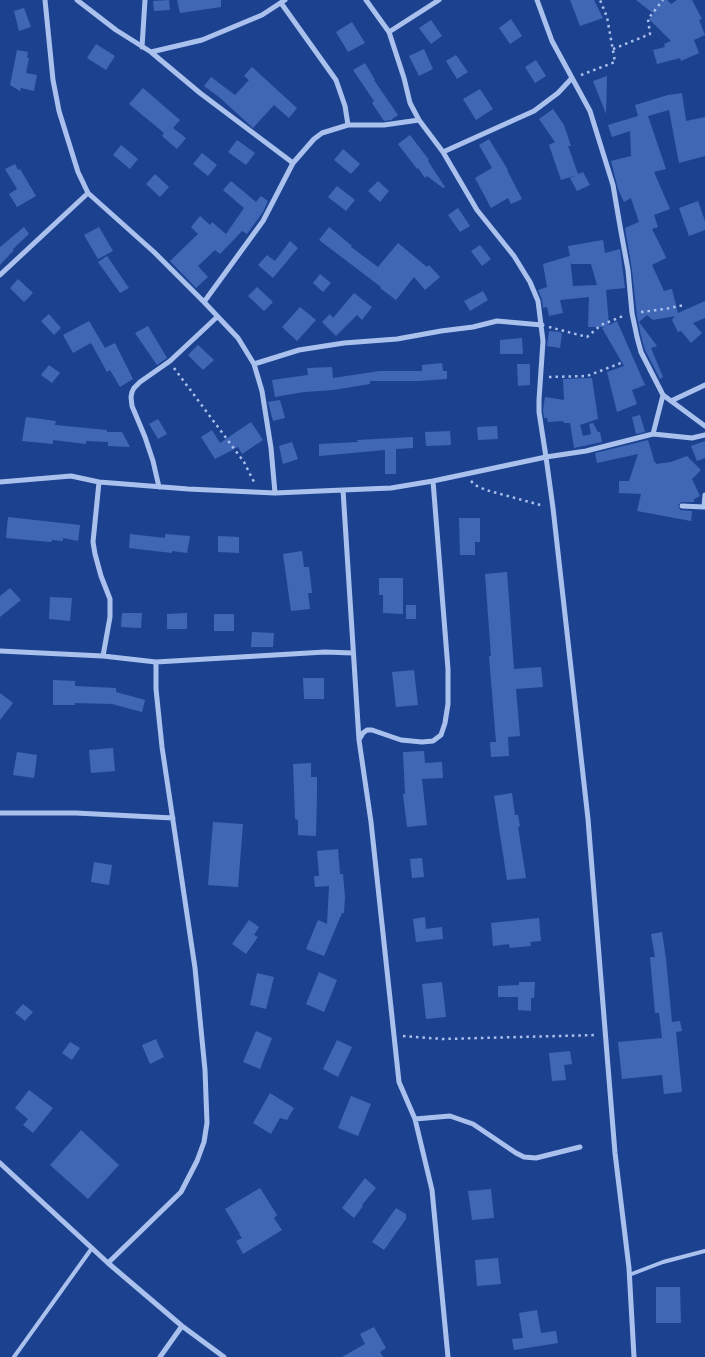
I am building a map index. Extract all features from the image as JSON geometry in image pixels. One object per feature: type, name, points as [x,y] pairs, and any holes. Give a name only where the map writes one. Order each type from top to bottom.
[{"type":"street","points":[[45,0],[59,111],[78,172],[88,193],[147,246],[204,302],[238,338],[254,364],[262,391],[272,448],[275,493]]},
{"type":"street","points":[[77,0],[116,30],[151,52],[200,93],[293,163]]},
{"type":"street","points":[[142,46],[145,0]]},
{"type":"street","points":[[366,0],[389,32],[410,103],[419,120],[443,152],[477,210],[514,256],[530,282],[538,301],[543,341],[539,412],[553,508],[588,819],[615,1153],[629,1275],[634,1357]]},
{"type":"street","points":[[389,32],[439,0]]},
{"type":"street","points":[[537,0],[552,40],[590,111],[612,185],[626,261],[636,337],[641,352],[662,395],[705,426]]},
{"type":"street","points":[[151,52],[202,40],[262,15],[283,1],[336,80],[345,106],[348,125]]},
{"type":"street","points":[[443,152],[534,111],[572,78]]},
{"type":"street","points":[[204,302],[263,221],[293,163],[314,139],[322,133],[348,125],[384,125],[419,120]]},
{"type":"street","points":[[0,275],[88,193]]},
{"type":"street","points":[[159,487],[145,436],[132,406],[131,397],[134,388],[170,361],[217,317]]},
{"type":"street","points":[[254,364],[299,350],[344,343],[397,339],[497,322],[542,325]]},
{"type":"street","points":[[671,401],[705,385]]},
{"type":"street","points":[[653,434],[662,395]]},
{"type":"street","points":[[0,482],[71,476],[99,482],[159,487],[275,493],[390,488],[433,481],[546,457],[586,451],[653,434],[692,438],[705,436]]},
{"type":"street","points":[[359,740],[363,732],[372,730],[401,740],[433,741],[441,735],[446,723],[448,669],[433,481]]},
{"type":"street","points":[[99,482],[93,542],[101,576],[110,599],[110,618],[103,656]]},
{"type":"street","points":[[343,490],[359,740],[371,822],[399,1082],[415,1119],[432,1190],[448,1357]]},
{"type":"street","points":[[682,506],[704,507],[705,495]]},
{"type":"street","points":[[0,651],[103,656],[156,662],[298,654],[353,653]]},
{"type":"street","points":[[108,1263],[182,1192],[204,1142],[207,1123],[205,1070],[195,968],[161,738],[156,689],[156,662]]},
{"type":"street","points":[[0,813],[76,813],[173,818]]},
{"type":"street","points":[[415,1119],[450,1116],[474,1124],[524,1157],[536,1158],[580,1146]]},
{"type":"street","points":[[0,1163],[108,1263],[182,1326],[224,1357]]},
{"type":"street","points":[[160,1357],[182,1326]]},
{"type":"lane","points":[[14,1357],[92,1248]]},
{"type":"lane","points":[[629,1275],[662,1262],[705,1251]]},
{"type":"path","points":[[572,78],[615,62],[607,17],[600,0]]},
{"type":"path","points":[[613,49],[650,34],[648,19],[662,0]]},
{"type":"path","points":[[542,325],[588,337],[601,325],[632,313],[684,305]]},
{"type":"path","points":[[170,361],[244,462],[259,492]]},
{"type":"path","points":[[540,378],[587,376],[621,363]]},
{"type":"path","points":[[463,474],[476,485],[486,490],[553,508]]},
{"type":"path","points":[[394,1036],[443,1039],[605,1035]]},
{"type":"building","points":[[169,0],[170,10],[154,11],[153,1]]},
{"type":"building","points":[[177,0],[221,0],[221,7],[180,13]]},
{"type":"building","points":[[570,0],[594,0],[603,18],[580,26]]},
{"type":"building","points":[[636,0],[667,0],[671,4],[677,0],[692,0],[702,19],[699,20],[705,35],[694,40],[699,53],[681,61],[680,58],[657,64],[653,50],[665,47],[664,44],[671,41],[649,19],[654,14]]},
{"type":"building","points":[[24,8],[31,27],[19,31],[14,11]]},
{"type":"building","points":[[511,19],[522,36],[510,44],[499,28]]},
{"type":"building","points":[[431,20],[442,36],[431,44],[419,28]]},
{"type":"building","points":[[352,22],[365,43],[348,52],[336,32]]},
{"type":"building","points":[[96,44],[115,56],[106,70],[87,58]]},
{"type":"building","points":[[424,49],[433,69],[419,76],[409,56]]},
{"type":"building","points":[[17,50],[28,52],[27,58],[29,58],[26,73],[37,75],[34,91],[21,88],[20,91],[10,85]]},
{"type":"building","points":[[456,55],[468,72],[457,79],[446,61]]},
{"type":"building","points":[[536,60],[546,76],[535,83],[525,67]]},
{"type":"building","points":[[365,63],[374,80],[398,115],[391,120],[384,121],[372,103],[374,101],[353,70]]},
{"type":"building","points":[[252,67],[297,108],[289,118],[274,105],[253,128],[204,86],[211,77],[235,95],[249,80],[244,76]]},
{"type":"building","points":[[607,76],[606,114],[593,81]]},
{"type":"building","points":[[143,88],[180,120],[173,128],[186,138],[177,149],[162,136],[164,133],[129,104]]},
{"type":"building","points":[[480,89],[493,109],[476,120],[463,99]]},
{"type":"building","points":[[682,93],[686,121],[705,117],[705,156],[679,163],[669,110],[648,116],[666,169],[654,172],[670,209],[654,215],[658,227],[652,229],[666,258],[652,265],[664,291],[672,289],[678,313],[705,301],[705,318],[693,323],[702,333],[691,343],[681,331],[678,332],[672,320],[675,316],[653,320],[647,315],[639,322],[657,346],[651,348],[663,377],[660,379],[645,350],[641,336],[625,228],[639,222],[631,198],[624,202],[618,189],[611,161],[631,156],[630,131],[612,137],[608,125],[638,116],[635,105],[668,95]]},
{"type":"building","points":[[553,109],[564,125],[571,146],[568,146],[578,174],[583,172],[590,185],[577,191],[570,178],[577,175],[561,180],[549,145],[555,142],[539,119]]},
{"type":"building","points":[[410,135],[429,160],[445,187],[443,188],[427,176],[425,178],[398,144]]},
{"type":"building","points":[[489,139],[508,170],[522,199],[511,204],[508,198],[491,208],[475,178],[492,168],[479,145]]},
{"type":"building","points":[[237,140],[255,153],[246,165],[228,152]]},
{"type":"building","points":[[121,145],[138,159],[130,169],[113,155]]},
{"type":"building","points":[[343,149],[360,164],[351,174],[334,160]]},
{"type":"building","points":[[202,153],[217,165],[208,176],[193,164]]},
{"type":"building","points":[[15,164],[36,196],[17,207],[9,194],[17,189],[5,169]]},
{"type":"building","points":[[155,174],[169,187],[160,197],[146,184]]},
{"type":"building","points":[[231,181],[256,202],[261,196],[268,201],[263,212],[247,234],[242,231],[220,254],[215,250],[198,266],[208,277],[196,288],[170,261],[198,234],[191,227],[200,216],[210,225],[212,222],[226,234],[244,208],[223,190]]},
{"type":"building","points":[[378,181],[389,191],[380,202],[368,191]]},
{"type":"building","points":[[337,186],[355,200],[346,211],[328,197]]},
{"type":"building","points":[[698,201],[705,221],[705,230],[689,236],[679,208]]},
{"type":"building","points":[[458,208],[470,226],[460,232],[448,215]]},
{"type":"building","points":[[24,227],[29,234],[0,265],[0,247]]},
{"type":"building","points":[[99,227],[113,251],[98,259],[84,235]]},
{"type":"building","points":[[329,227],[351,247],[378,267],[398,243],[427,267],[429,265],[440,277],[425,290],[414,277],[396,300],[319,240]]},
{"type":"building","points":[[603,240],[605,253],[620,249],[625,288],[606,290],[609,325],[617,321],[645,385],[632,390],[637,404],[617,412],[607,372],[624,366],[602,328],[605,327],[588,327],[589,297],[560,300],[563,313],[549,316],[547,307],[543,308],[538,290],[547,287],[543,264],[570,256],[568,246]],"holes":[[[570,257],[571,264],[591,264],[597,285],[573,286]]]},
{"type":"building","points":[[290,241],[298,248],[273,278],[258,265],[267,255],[275,261]]},
{"type":"building","points":[[480,245],[491,259],[482,266],[471,251]]},
{"type":"building","points":[[107,256],[129,288],[120,293],[98,262]]},
{"type":"building","points":[[320,274],[331,283],[323,292],[313,283]]},
{"type":"building","points":[[18,279],[33,293],[24,302],[10,288]]},
{"type":"building","points":[[257,287],[273,302],[264,311],[248,296]]},
{"type":"building","points":[[483,291],[488,300],[470,311],[464,301]]},
{"type":"building","points":[[354,293],[372,307],[362,320],[357,315],[336,336],[322,322],[330,314],[333,318]]},
{"type":"building","points":[[300,307],[316,320],[297,341],[282,327]]},
{"type":"building","points":[[49,314],[61,328],[54,335],[41,321]]},
{"type":"building","points":[[89,321],[105,348],[115,343],[133,379],[120,387],[110,370],[107,372],[91,343],[73,353],[63,335]]},
{"type":"building","points":[[148,326],[167,358],[157,365],[135,333]]},
{"type":"building","points":[[549,331],[562,334],[560,348],[547,346]]},
{"type":"building","points":[[522,338],[523,354],[500,354],[500,340]]},
{"type":"building","points":[[198,345],[214,360],[203,370],[188,355]]},
{"type":"building","points":[[442,363],[443,371],[447,371],[447,379],[370,381],[370,384],[275,397],[272,380],[308,375],[307,368],[332,367],[333,378],[380,371],[422,371],[422,365]]},
{"type":"building","points":[[517,364],[530,364],[530,385],[518,386]]},
{"type":"building","points":[[49,365],[60,373],[52,383],[41,375]]},
{"type":"building","points":[[592,378],[598,419],[580,425],[583,436],[591,434],[589,424],[593,423],[598,432],[600,432],[602,442],[574,448],[570,423],[564,423],[563,421],[548,422],[547,418],[544,418],[545,397],[564,400],[563,379]]},
{"type":"building","points":[[280,400],[285,418],[273,421],[268,402]]},
{"type":"building","points":[[640,415],[645,432],[636,434],[632,417]]},
{"type":"building","points":[[26,417],[56,421],[55,425],[107,430],[107,432],[122,432],[130,447],[108,446],[108,442],[86,441],[86,444],[53,440],[53,444],[22,441]]},
{"type":"building","points":[[158,419],[167,434],[158,439],[149,424]]},
{"type":"building","points":[[251,422],[263,440],[242,454],[238,447],[215,459],[201,437],[212,430],[220,443]]},
{"type":"building","points":[[497,426],[498,439],[478,440],[477,427]]},
{"type":"building","points":[[450,431],[451,445],[426,446],[425,432]]},
{"type":"building","points":[[413,437],[413,448],[396,449],[396,474],[385,474],[385,450],[319,456],[319,444]]},
{"type":"building","points":[[648,440],[653,462],[655,461],[656,464],[671,462],[687,456],[701,470],[692,479],[700,496],[694,499],[694,502],[682,502],[678,505],[680,510],[692,511],[691,521],[637,511],[641,494],[619,493],[619,481],[629,481],[638,454],[597,463],[595,453]]},
{"type":"building","points":[[705,441],[705,458],[697,461],[691,446]]},
{"type":"building","points":[[292,442],[298,459],[283,464],[279,446]]},
{"type":"building","points":[[8,517],[80,525],[78,541],[63,538],[63,541],[52,540],[51,542],[6,538]]},
{"type":"building","points":[[459,518],[480,518],[480,542],[475,542],[475,555],[460,555]]},
{"type":"building","points":[[130,534],[165,538],[165,534],[190,536],[187,553],[129,548]]},
{"type":"building","points":[[218,536],[239,537],[239,553],[218,552]]},
{"type":"building","points":[[302,551],[304,567],[309,567],[312,593],[308,593],[310,609],[291,611],[283,554]]},
{"type":"building","points":[[507,572],[514,669],[541,667],[543,687],[516,689],[520,736],[508,737],[509,756],[491,757],[490,742],[496,742],[485,574]]},
{"type":"building","points":[[379,578],[403,578],[403,614],[383,613],[383,595],[379,595]]},
{"type":"building","points":[[10,588],[21,600],[0,617],[0,596]]},
{"type":"building","points":[[50,597],[72,598],[70,621],[49,619]]},
{"type":"building","points":[[406,605],[416,605],[416,619],[406,619]]},
{"type":"building","points":[[122,613],[142,613],[141,628],[121,627]]},
{"type":"building","points":[[187,613],[187,629],[167,629],[167,614]]},
{"type":"building","points":[[214,614],[234,614],[234,631],[214,631]]},
{"type":"building","points":[[252,632],[274,633],[273,647],[251,647]]},
{"type":"building","points":[[414,670],[418,705],[396,707],[392,672]]},
{"type":"building","points":[[303,678],[324,678],[324,699],[304,699]]},
{"type":"building","points":[[53,680],[75,681],[75,686],[116,688],[116,692],[145,700],[142,712],[112,704],[75,703],[75,705],[53,705]]},
{"type":"building","points":[[0,693],[13,703],[0,720]]},
{"type":"building","points":[[113,748],[115,771],[91,773],[89,750]]},
{"type":"building","points":[[424,751],[425,763],[442,762],[443,778],[422,779],[427,825],[407,827],[403,794],[405,794],[403,752]]},
{"type":"building","points":[[17,752],[37,755],[34,778],[13,775]]},
{"type":"building","points":[[311,763],[311,777],[317,777],[316,836],[298,835],[298,820],[295,819],[293,764]]},
{"type":"building","points":[[512,793],[515,815],[518,815],[520,826],[518,827],[526,878],[507,880],[494,796]]},
{"type":"building","points":[[213,822],[243,824],[238,887],[208,885]]},
{"type":"building","points":[[338,849],[340,874],[343,874],[344,913],[342,913],[324,956],[306,949],[318,920],[327,924],[329,886],[315,887],[314,876],[319,876],[317,851]]},
{"type":"building","points":[[422,858],[424,877],[412,878],[410,859]]},
{"type":"building","points":[[94,862],[112,865],[109,885],[91,882]]},
{"type":"building","points":[[425,917],[426,929],[442,927],[443,939],[416,942],[413,919]]},
{"type":"building","points":[[539,918],[541,941],[530,942],[531,946],[510,948],[509,944],[493,946],[491,923]]},
{"type":"building","points":[[249,920],[259,927],[254,935],[258,937],[246,954],[232,944]]},
{"type":"building","points":[[662,932],[672,1022],[680,1021],[682,1031],[676,1032],[682,1092],[664,1094],[662,1075],[622,1079],[618,1042],[662,1038],[659,1013],[655,1013],[650,957],[655,957],[651,934]]},
{"type":"building","points":[[319,972],[337,980],[324,1012],[306,1004]]},
{"type":"building","points":[[257,973],[274,977],[266,1009],[250,1005]]},
{"type":"building","points":[[442,982],[446,1017],[426,1019],[422,984]]},
{"type":"building","points":[[519,982],[535,982],[534,998],[531,998],[531,1011],[518,1010],[518,997],[498,997],[498,986],[519,985]]},
{"type":"building","points":[[23,1004],[33,1012],[25,1021],[15,1013]]},
{"type":"building","points":[[256,1031],[272,1038],[260,1069],[243,1062]]},
{"type":"building","points":[[156,1039],[164,1057],[150,1064],[142,1045]]},
{"type":"building","points":[[337,1040],[352,1047],[338,1077],[323,1069]]},
{"type":"building","points":[[70,1042],[80,1048],[72,1060],[62,1053]]},
{"type":"building","points":[[570,1051],[572,1064],[564,1065],[566,1080],[552,1081],[549,1053]]},
{"type":"building","points":[[29,1090],[53,1108],[33,1133],[23,1125],[28,1119],[15,1108]]},
{"type":"building","points":[[270,1093],[294,1108],[287,1120],[280,1118],[271,1134],[253,1123]]},
{"type":"building","points":[[351,1096],[371,1104],[358,1136],[338,1128]]},
{"type":"building","points":[[81,1130],[119,1165],[88,1199],[50,1165]]},
{"type":"building","points":[[365,1178],[376,1188],[354,1218],[342,1208]]},
{"type":"building","points":[[260,1188],[277,1215],[274,1218],[282,1230],[243,1254],[236,1241],[242,1238],[225,1209]]},
{"type":"building","points":[[491,1189],[494,1218],[472,1220],[468,1191]]},
{"type":"building","points":[[396,1208],[406,1214],[406,1219],[384,1250],[372,1242]]},
{"type":"building","points":[[498,1258],[501,1284],[477,1286],[475,1260]]},
{"type":"building","points":[[656,1287],[680,1287],[681,1323],[656,1323]]},
{"type":"building","points":[[537,1310],[541,1333],[556,1331],[558,1343],[514,1350],[512,1339],[523,1338],[519,1313]]},
{"type":"building","points":[[374,1327],[386,1348],[380,1352],[383,1357],[342,1357],[365,1344],[360,1334]]}]
